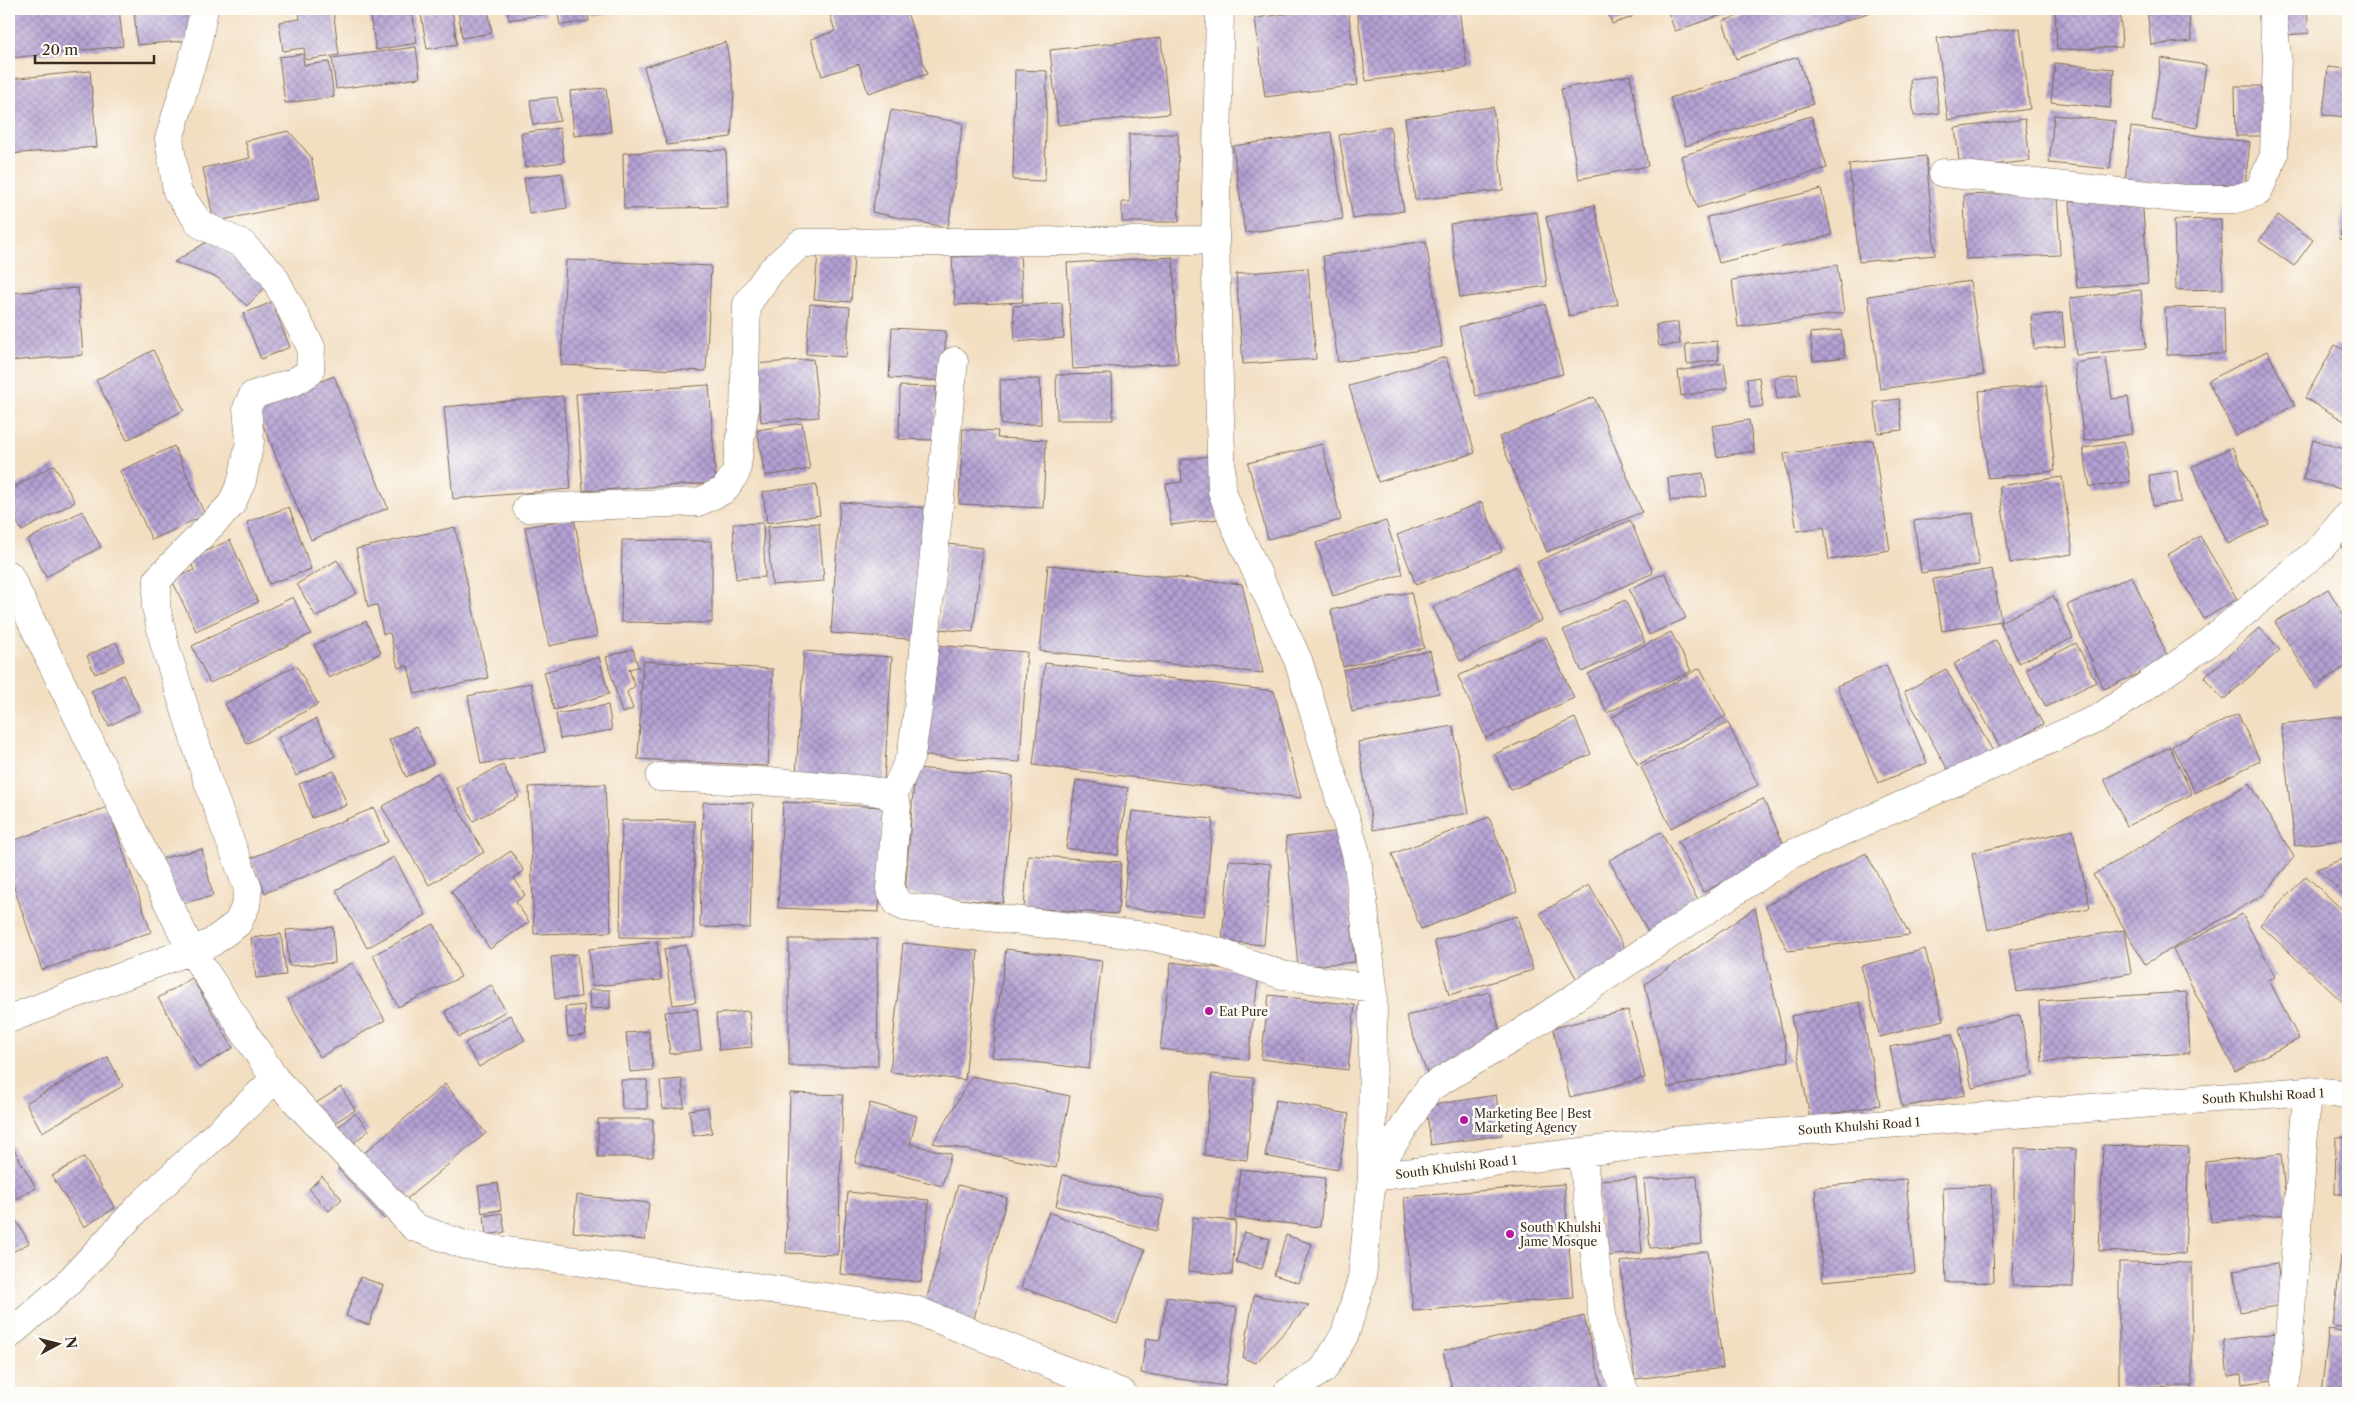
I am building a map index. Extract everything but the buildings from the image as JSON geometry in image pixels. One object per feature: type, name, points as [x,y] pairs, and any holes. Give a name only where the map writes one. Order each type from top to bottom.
[{"type":"street","points":[[9,1019],[211,943],[238,923],[246,905],[248,889],[208,782],[165,646],[156,607],[158,579],[231,505],[242,481],[250,441],[247,408],[253,395],[294,382],[310,372],[311,347],[273,275],[242,244],[200,224],[177,191],[169,139],[197,45],[204,9]]},
{"type":"street","points":[[1220,9],[1215,240],[1222,491],[1235,526],[1298,660],[1356,853],[1364,900],[1373,988],[1372,1177],[1362,1278],[1345,1334],[1324,1369],[1287,1393]]},
{"type":"street","points":[[1943,173],[2185,199],[2236,199],[2258,192],[2274,155],[2277,56],[2272,9]]},
{"type":"street","points":[[527,508],[699,502],[724,490],[736,473],[744,413],[747,304],[771,272],[801,243],[1215,240]]},
{"type":"street","points":[[892,798],[911,755],[918,709],[954,361]]},
{"type":"street","points":[[1372,1177],[1429,1088],[1513,1038],[1790,855],[2101,717],[2204,646],[2320,549],[2348,515]]},
{"type":"street","points":[[9,575],[191,950],[275,1079],[414,1227],[465,1245],[915,1310],[1122,1393]]},
{"type":"street","points":[[660,777],[777,782],[883,793],[892,798],[898,806],[890,889],[898,904],[1153,937],[1218,952],[1282,976],[1373,988]]},
{"type":"street","points":[[9,1335],[66,1285],[138,1208],[275,1079]]},
{"type":"street","points":[[2285,1393],[2307,1092]]},
{"type":"street","name":"South Khulshi Road 1","points":[[1372,1177],[1683,1140],[2307,1092],[2348,1094]]},
{"type":"street","points":[[1582,1152],[1604,1330],[1625,1393]]},
{"type":"place","name":"Eat Pure","points":[[1209,1011]]},
{"type":"place","name":"Marketing Bee | Best Marketing Agency","points":[[1464,1120]]},
{"type":"place","name":"South Khulshi Jame Mosque","points":[[1510,1234]]}]
